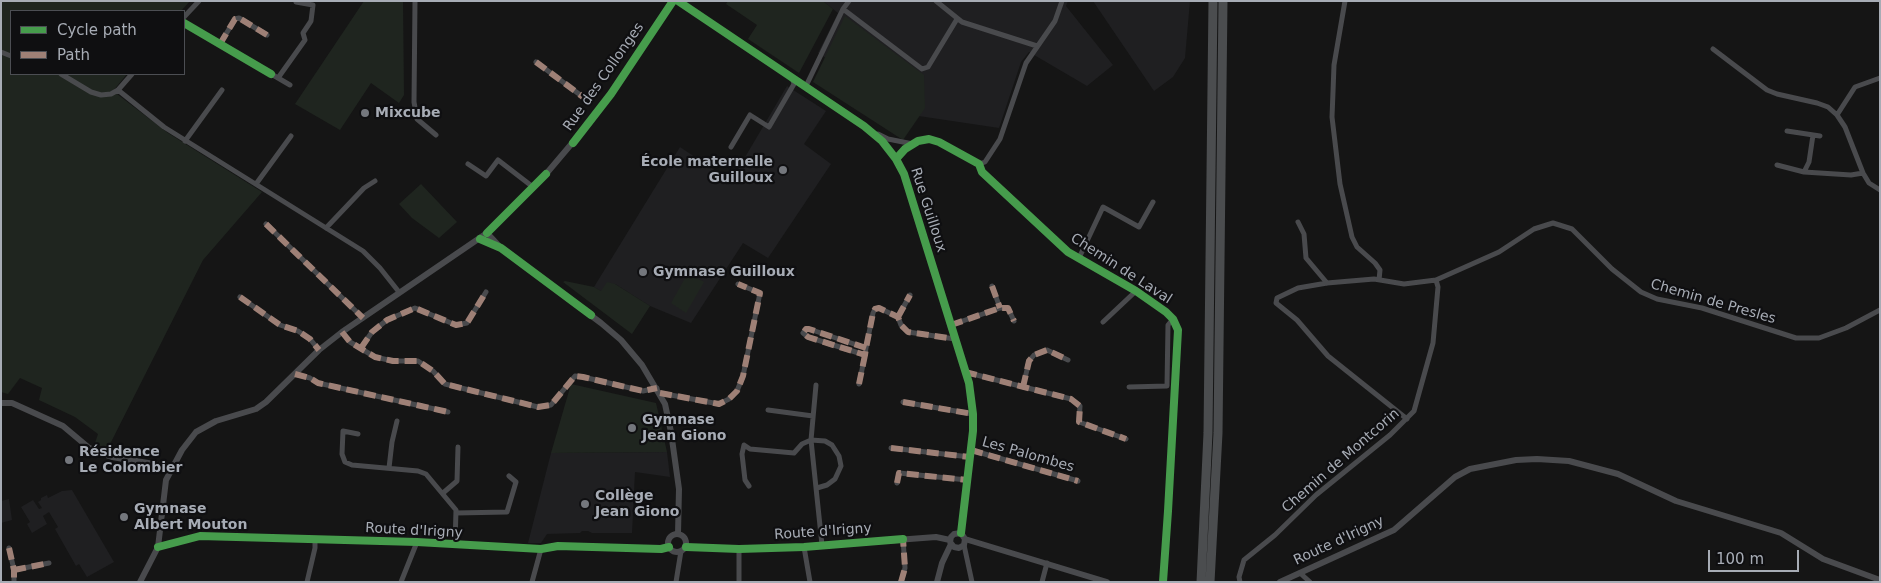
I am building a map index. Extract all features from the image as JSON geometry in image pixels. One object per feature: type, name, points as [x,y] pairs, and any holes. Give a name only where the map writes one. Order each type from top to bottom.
[{"type":"highway","points":[[1201,582],[1208,433],[1213,1]]},
{"type":"highway","points":[[1210,582],[1218,433],[1223,1]]},
{"type":"street","points":[[185,16],[199,1]]},
{"type":"street","points":[[415,1],[414,102],[416,119],[436,135]]},
{"type":"street","name":"Rue des Collonges","points":[[140,582],[158,547],[164,486],[182,450],[196,432],[216,421],[256,409],[266,402],[319,350],[342,332],[488,233],[574,143],[612,94],[673,1]]},
{"type":"street","name":"Rue Guilloux","points":[[678,1],[873,132],[896,158],[904,174],[955,338],[965,372],[973,414],[971,454],[960,533]]},
{"type":"street","points":[[806,86],[843,9],[849,1]]},
{"type":"street","points":[[936,1],[956,19],[1037,46]]},
{"type":"street","points":[[979,164],[985,162],[1000,139],[1024,67],[1055,21],[1062,1]]},
{"type":"street","points":[[1345,1],[1334,65],[1332,117],[1340,184],[1352,237],[1357,247],[1380,270],[1379,280]]},
{"type":"street","points":[[278,78],[304,40],[303,33],[311,21],[312,5],[296,2]]},
{"type":"street","points":[[843,9],[922,69],[928,66],[956,19]]},
{"type":"street","points":[[220,44],[234,19],[239,18],[267,35]]},
{"type":"street","points":[[185,24],[290,85]]},
{"type":"street","points":[[1713,49],[1767,90],[1776,94],[1817,103],[1837,115],[1845,127],[1863,173],[1869,182],[1880,190]]},
{"type":"street","points":[[536,62],[583,97]]},
{"type":"street","points":[[63,75],[91,92],[101,95],[111,94],[118,90],[131,75]]},
{"type":"street","points":[[731,147],[750,115],[769,127],[794,84],[792,76]]},
{"type":"street","points":[[1837,115],[1856,87],[1880,78]]},
{"type":"street","points":[[118,90],[164,128],[363,251],[380,268],[399,292]]},
{"type":"street","points":[[185,141],[222,90]]},
{"type":"street","points":[[1787,131],[1820,136]]},
{"type":"street","name":"Chemin de Laval","points":[[873,132],[888,139],[913,144],[924,139],[934,140],[979,164],[982,172],[1068,252],[1136,291],[1173,319],[1178,330],[1163,582]]},
{"type":"street","points":[[1804,172],[1808,162],[1813,135]]},
{"type":"street","points":[[256,184],[292,136]]},
{"type":"street","points":[[896,158],[913,144]]},
{"type":"street","points":[[468,164],[486,176],[498,160],[533,187]]},
{"type":"street","points":[[1776,165],[1804,172],[1851,175],[1863,173]]},
{"type":"street","points":[[326,228],[364,188],[375,181]]},
{"type":"street","points":[[1079,258],[1103,207],[1139,227],[1153,202]]},
{"type":"street","points":[[1298,222],[1304,234],[1306,258],[1327,283]]},
{"type":"street","name":"Chemin de Presles","points":[[1407,419],[1328,356],[1296,320],[1276,303],[1277,298],[1289,292],[1327,283],[1379,280],[1404,284],[1436,280],[1500,252],[1534,230],[1553,223],[1572,229],[1612,269],[1641,292],[1657,299],[1702,308],[1796,338],[1820,338],[1846,328],[1880,310]]},
{"type":"street","points":[[266,224],[363,318]]},
{"type":"street","points":[[488,233],[501,248],[614,334],[633,353],[658,391],[665,404],[679,489],[678,534]]},
{"type":"street","points":[[480,239],[501,248]]},
{"type":"street","name":"Chemin de Montcorin","points":[[1240,582],[1239,576],[1244,560],[1414,411],[1433,343],[1438,287],[1436,280]]},
{"type":"street","points":[[342,332],[350,342],[375,357],[393,361],[418,361],[433,371],[445,384],[538,407],[551,405],[575,376],[643,391],[658,391],[719,404],[729,400],[737,391],[743,376],[760,293],[738,284]]},
{"type":"street","points":[[992,286],[1000,308]]},
{"type":"street","points":[[1103,322],[1136,291]]},
{"type":"street","points":[[361,348],[372,332],[387,320],[415,308],[456,325],[467,323],[486,292]]},
{"type":"street","points":[[910,295],[898,317],[900,325],[908,332],[955,338]]},
{"type":"street","points":[[240,297],[280,325],[298,330],[310,339],[319,350]]},
{"type":"street","points":[[859,384],[875,309],[879,308],[898,317]]},
{"type":"street","points":[[951,325],[1000,308],[1008,308],[1014,321]]},
{"type":"street","points":[[1129,387],[1167,386],[1168,325],[1173,319]]},
{"type":"street","points":[[865,355],[808,337],[804,335],[804,330],[809,329],[866,348]]},
{"type":"street","points":[[1023,386],[1029,361],[1034,354],[1047,350],[1068,360]]},
{"type":"street","points":[[965,372],[1071,399],[1080,406],[1079,422],[1126,439]]},
{"type":"street","points":[[295,374],[310,378],[318,383],[448,412]]},
{"type":"street","points":[[816,386],[811,440],[822,545]]},
{"type":"street","points":[[903,402],[973,414]]},
{"type":"street","points":[[1,403],[18,405],[63,426],[88,447],[106,455],[154,464],[171,470]]},
{"type":"street","points":[[768,410],[813,416]]},
{"type":"street","points":[[389,468],[392,442],[398,421]]},
{"type":"street","points":[[358,434],[343,431],[342,454],[345,462],[352,466],[422,471],[426,474],[454,507],[456,513],[455,545]]},
{"type":"street","points":[[750,486],[745,480],[742,454],[744,445],[750,449],[794,453],[802,444],[811,440],[821,440],[829,443],[837,451],[840,470],[835,480],[817,488]]},
{"type":"street","points":[[443,493],[457,481],[458,447]]},
{"type":"street","name":"Les Palombes","points":[[891,448],[971,454],[1078,481]]},
{"type":"street","name":"Route d'Irigny","points":[[1280,582],[1394,530],[1455,477],[1470,469],[1516,460],[1538,459],[1569,461],[1618,474],[1676,501],[1781,533],[1823,559],[1880,580]]},
{"type":"street","points":[[896,483],[899,473],[967,480]]},
{"type":"street","points":[[456,513],[507,512],[516,482],[509,476]]},
{"type":"street","points":[[937,582],[950,542],[954,534],[960,533],[964,542],[972,582]]},
{"type":"street","points":[[678,534],[670,537],[669,547],[675,552],[683,549]]},
{"type":"street","points":[[676,582],[685,538],[678,534]]},
{"type":"street","name":"Route d'Irigny","points":[[158,547],[200,536],[417,542],[541,549],[558,546],[661,549],[669,547]]},
{"type":"street","name":"Route d'Irigny","points":[[683,549],[804,547],[936,537],[950,542],[957,548],[964,542],[1046,563],[1095,580],[1107,582]]},
{"type":"street","points":[[307,582],[315,548],[315,539]]},
{"type":"street","points":[[901,582],[905,568],[903,540]]},
{"type":"street","points":[[401,582],[417,542]]},
{"type":"street","points":[[804,547],[810,582]]},
{"type":"street","points":[[9,548],[14,570],[14,582]]},
{"type":"street","points":[[532,582],[541,549]]},
{"type":"street","points":[[739,549],[739,582]]},
{"type":"street","points":[[14,570],[49,563]]},
{"type":"street","points":[[1042,582],[1046,563]]},
{"type":"street","points":[[1300,573],[1310,582]]},
{"type":"shaded area","points":[[1,1],[190,1],[182,10],[10,10],[10,75],[126,75],[113,91],[168,133],[262,192],[203,260],[107,450],[95,443],[98,434],[75,417],[39,400],[42,388],[20,378],[8,394],[1,392]]},
{"type":"shaded area","points":[[364,1],[403,1],[404,95],[399,103],[371,83],[340,130],[295,104]]},
{"type":"shaded area","points":[[728,1],[823,1],[833,9],[799,73],[748,39],[757,25],[726,4]]},
{"type":"shaded area","points":[[823,1],[1068,1],[1066,6],[1113,65],[1087,86],[1029,52],[1021,62],[999,128],[912,115],[818,53],[838,13]]},
{"type":"shaded area","points":[[1093,1],[1190,1],[1185,58],[1173,77],[1154,91]]},
{"type":"shaded area","points":[[845,16],[924,75],[925,108],[903,140],[813,82]]},
{"type":"shaded area","points":[[787,86],[826,111],[804,144],[831,164],[768,258],[743,243],[691,323],[650,306],[615,284],[602,292],[594,287],[680,147],[731,181]]},
{"type":"shaded area","points":[[421,184],[457,222],[439,238],[412,218],[399,204]]},
{"type":"shaded area","points":[[688,273],[704,282],[686,313],[671,303]]},
{"type":"shaded area","points":[[563,282],[594,287],[601,291],[607,282],[615,284],[650,306],[632,334]]},
{"type":"shaded area","points":[[571,384],[656,403],[667,452],[551,453]]},
{"type":"shaded area","name":"Collège Jean Giono","points":[[667,452],[670,477],[635,472],[632,533],[592,533],[582,531],[580,533],[547,534],[541,543],[528,543],[551,453]]},
{"type":"shaded area","points":[[72,490],[114,562],[87,577],[79,564],[76,566],[55,529],[58,527],[49,512],[43,516],[47,524],[32,533],[27,524],[30,522],[21,507],[33,500],[39,509],[42,508],[38,502],[41,498],[47,495],[48,498],[62,491]]},
{"type":"shaded area","points":[[9,499],[12,520],[1,523],[1,501]]},
{"type":"marked path","points":[[220,44],[235,19],[239,18],[267,35]]},
{"type":"marked path","points":[[536,62],[583,97]]},
{"type":"marked path","points":[[266,224],[363,318]]},
{"type":"marked path","points":[[660,393],[719,404],[729,399],[737,391],[743,376],[760,293],[738,284]]},
{"type":"marked path","points":[[992,286],[1000,308]]},
{"type":"marked path","points":[[361,348],[372,332],[387,320],[415,308],[456,325],[467,323],[486,292]]},
{"type":"marked path","points":[[898,317],[910,295]]},
{"type":"marked path","points":[[240,297],[280,325],[298,331],[310,339],[319,350]]},
{"type":"marked path","points":[[866,348],[809,329],[806,329],[803,333],[808,337],[865,355],[873,313],[875,309],[879,308],[898,317],[901,325],[908,332],[955,339]]},
{"type":"marked path","points":[[951,325],[1000,308],[1008,308],[1014,321]]},
{"type":"marked path","points":[[342,332],[350,342],[375,357],[393,361],[418,361],[433,371],[445,384],[538,407],[551,405],[575,376],[643,391],[657,388]]},
{"type":"marked path","points":[[1023,387],[1029,361],[1034,355],[1047,350],[1068,360]]},
{"type":"marked path","points":[[859,384],[865,355]]},
{"type":"marked path","points":[[965,372],[1071,399],[1080,406],[1079,422],[1126,439]]},
{"type":"marked path","points":[[295,374],[310,378],[318,383],[448,412]]},
{"type":"marked path","points":[[903,402],[973,414]]},
{"type":"marked path","points":[[891,448],[970,457]]},
{"type":"marked path","points":[[971,450],[1078,481]]},
{"type":"marked path","points":[[897,483],[899,473],[967,480]]},
{"type":"marked path","points":[[901,582],[905,568],[903,539]]},
{"type":"marked path","points":[[9,548],[14,570],[14,582]]},
{"type":"marked path","points":[[14,570],[49,563]]},
{"type":"cycle path","points":[[573,143],[611,94],[673,1]]},
{"type":"cycle path","points":[[678,1],[864,126],[882,141],[896,159],[904,174],[969,383],[973,431],[961,533]]},
{"type":"cycle path","points":[[185,24],[271,74]]},
{"type":"cycle path","points":[[896,159],[905,149],[918,141],[929,139],[939,142],[979,164],[982,172],[1068,252],[1136,291],[1173,319],[1178,330],[1163,582]]},
{"type":"cycle path","points":[[487,233],[546,174]]},
{"type":"cycle path","points":[[480,239],[501,248],[591,315]]},
{"type":"cycle path","points":[[158,547],[200,536],[417,542],[541,549],[558,546],[661,549],[669,547]]},
{"type":"cycle path","points":[[686,547],[739,549],[804,547],[903,539]]},
{"type":"place","name":"Mixcube","points":[[365,113]]},
{"type":"place","name":"École maternelle Guilloux","points":[[783,170]]},
{"type":"place","name":"Gymnase Guilloux","points":[[643,272]]},
{"type":"place","name":"Gymnase Jean Giono","points":[[632,428]]},
{"type":"place","name":"Résidence Le Colombier","points":[[69,460]]},
{"type":"place","name":"Collège Jean Giono","points":[[585,504]]},
{"type":"place","name":"Gymnase Albert Mouton","points":[[124,517]]}]
